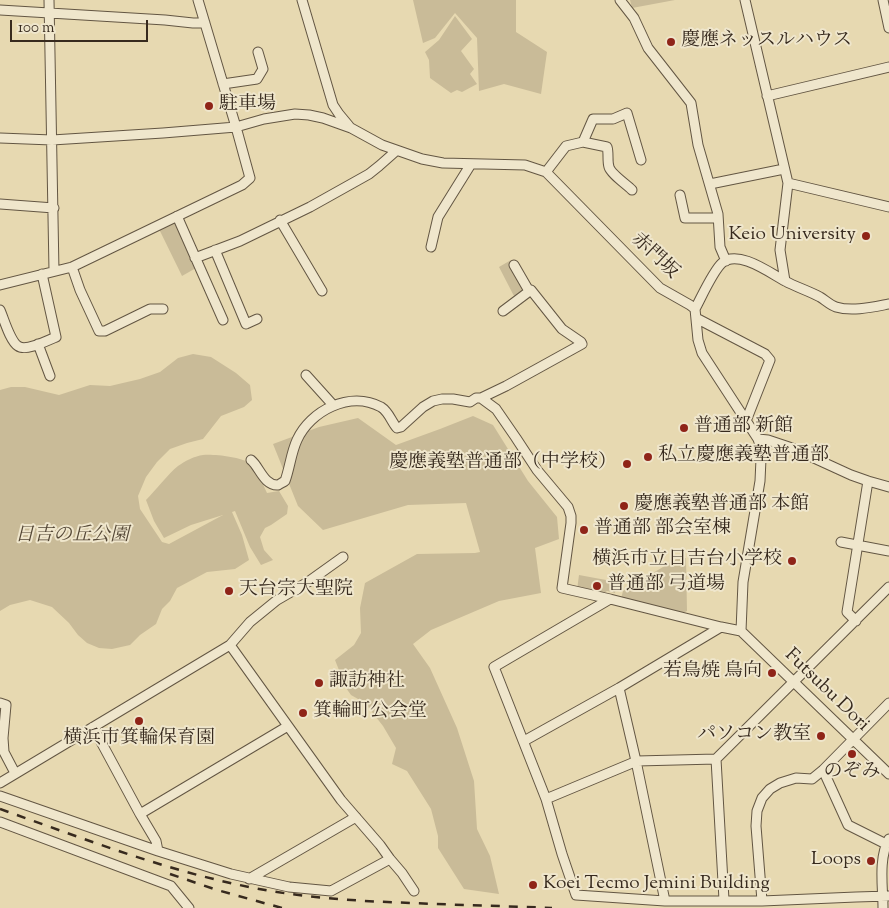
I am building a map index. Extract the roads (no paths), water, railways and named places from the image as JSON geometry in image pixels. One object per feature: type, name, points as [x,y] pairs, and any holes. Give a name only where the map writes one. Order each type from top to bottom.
[{"type":"street","points":[[49,0],[54,271]]},
{"type":"street","points":[[0,285],[72,268],[242,185],[250,178],[198,0]]},
{"type":"street","points":[[302,0],[333,105],[351,128]]},
{"type":"street","points":[[620,0],[634,18],[648,48],[691,104],[698,144],[718,218],[720,247],[726,261]]},
{"type":"street","points":[[745,0],[788,183],[780,250],[785,281]]},
{"type":"street","points":[[882,0],[889,28]]},
{"type":"street","points":[[0,10],[205,23]]},
{"type":"street","points":[[223,84],[257,79],[263,69],[258,52]]},
{"type":"street","points":[[767,96],[889,67]]},
{"type":"street","points":[[583,142],[593,119],[613,119],[627,112],[641,160]]},
{"type":"street","points":[[0,138],[52,140],[236,127],[264,119],[295,114],[309,115],[351,128],[382,145],[422,159],[443,163],[525,166],[546,172],[566,146],[583,142],[607,147],[610,171],[632,190]]},
{"type":"street","points":[[195,258],[240,241],[310,207],[369,174],[396,150]]},
{"type":"street","points":[[431,247],[438,217],[471,164]]},
{"type":"street","points":[[710,184],[784,169]]},
{"type":"street","name":"赤門坂","points":[[546,172],[660,288],[690,305],[695,314],[765,354],[770,360],[746,421]]},
{"type":"street","points":[[788,183],[889,207]]},
{"type":"street","points":[[680,195],[685,218],[718,218]]},
{"type":"street","points":[[0,204],[54,208]]},
{"type":"street","points":[[177,216],[223,320]]},
{"type":"street","points":[[280,220],[322,291]]},
{"type":"street","points":[[215,250],[246,324],[256,319]]},
{"type":"street","points":[[481,398],[496,409],[537,470],[568,507],[571,523],[562,588],[741,631],[744,582],[762,459],[758,439],[702,353],[698,340],[695,314],[710,280],[721,264],[732,259],[740,260],[750,262],[820,297],[834,307],[845,309],[889,304]]},
{"type":"street","points":[[251,460],[270,483],[278,485],[285,481],[297,438],[306,425],[333,405],[353,401],[372,404],[385,410],[397,428],[401,427],[423,407],[433,401],[453,399],[470,402],[476,398],[481,398],[582,344],[562,330],[534,293],[531,290],[529,291],[514,265]]},
{"type":"street","points":[[72,268],[99,331],[105,331],[150,310],[163,309]]},
{"type":"street","points":[[0,310],[13,341],[18,346],[23,348],[56,337],[42,274]]},
{"type":"street","points":[[503,311],[529,291]]},
{"type":"street","points":[[38,344],[50,376]]},
{"type":"street","points":[[306,375],[333,405]]},
{"type":"street","points":[[758,439],[768,440],[792,448],[868,481],[889,487]]},
{"type":"street","points":[[856,620],[847,612],[868,481]]},
{"type":"street","points":[[841,542],[889,551]]},
{"type":"street","points":[[0,783],[230,645],[250,622],[277,600],[308,582],[343,557]]},
{"type":"street","points":[[546,798],[636,761],[716,759],[889,587]]},
{"type":"street","points":[[610,599],[494,667],[546,798],[576,895],[665,901],[762,901],[886,896]]},
{"type":"street","points":[[524,741],[619,688],[720,627]]},
{"type":"street","name":"Futsubu Dori","points":[[741,631],[889,773]]},
{"type":"street","points":[[230,645],[341,800],[380,845],[414,891]]},
{"type":"street","points":[[619,688],[665,901]]},
{"type":"street","points":[[0,702],[6,705],[3,738],[4,752],[15,773]]},
{"type":"street","points":[[762,901],[756,826],[757,812],[762,798],[770,789],[780,783],[796,778],[812,779],[889,703]]},
{"type":"street","points":[[140,814],[288,726]]},
{"type":"street","points":[[93,727],[156,841],[158,851]]},
{"type":"street","points":[[716,759],[724,900]]},
{"type":"street","points":[[823,770],[848,825],[888,842],[883,864],[886,896],[883,907]]},
{"type":"street","points":[[0,796],[158,851],[231,874],[289,887],[331,891],[390,859]]},
{"type":"street","points":[[249,879],[356,817]]},
{"type":"street","points":[[0,822],[172,886],[189,908]]},
{"type":"railway","points":[[0,809],[92,842],[186,872],[269,891],[370,901],[552,908]]},
{"type":"railway","points":[[170,874],[217,890],[282,908]]},
{"type":"place","name":"慶應ネッスルハウス","points":[[671,42]]},
{"type":"place","name":"駐車場","points":[[209,106]]},
{"type":"place","name":"Keio University","points":[[866,236]]},
{"type":"place","name":"普通部 新館","points":[[684,428]]},
{"type":"place","name":"私立慶應義塾普通部","points":[[648,457]]},
{"type":"place","name":"慶應義塾普通部（中学校）","points":[[627,464]]},
{"type":"place","name":"慶應義塾普通部 本館","points":[[624,506]]},
{"type":"place","name":"普通部 部会室棟","points":[[584,530]]},
{"type":"place","name":"横浜市立日吉台小学校","points":[[792,561]]},
{"type":"place","name":"普通部 弓道場","points":[[597,586]]},
{"type":"place","name":"天台宗大聖院","points":[[229,591]]},
{"type":"place","name":"若鳥焼 鳥向","points":[[772,673]]},
{"type":"place","name":"諏訪神社","points":[[319,683]]},
{"type":"place","name":"箕輪町公会堂","points":[[303,713]]},
{"type":"place","name":"横浜市箕輪保育園","points":[[139,721]]},
{"type":"place","name":"パソコン教室","points":[[821,736]]},
{"type":"place","name":"のぞみ","points":[[852,754]]},
{"type":"place","name":"Loops","points":[[871,861]]},
{"type":"place","name":"Koei Tecmo Jemini Building","points":[[533,885]]},
{"type":"park label","name":"日吉の丘公園","points":[[72,537]]}]
